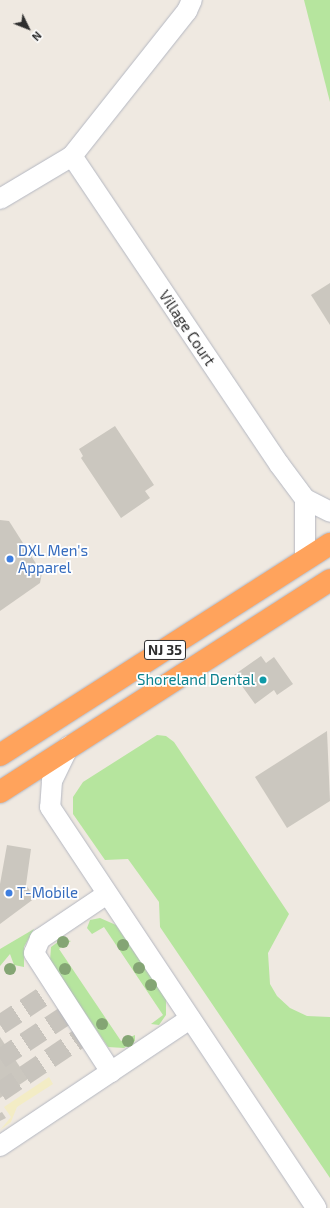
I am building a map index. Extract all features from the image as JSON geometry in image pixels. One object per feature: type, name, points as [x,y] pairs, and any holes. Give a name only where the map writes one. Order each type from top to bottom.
[{"type":"highway","name":"NJ 35","points":[[0,755],[330,544]]},
{"type":"highway","name":"NJ 35","points":[[0,792],[68,746],[330,580]]},
{"type":"street","points":[[0,199],[72,156],[187,11],[192,0]]},
{"type":"street","name":"Village Court","points":[[72,156],[246,417],[305,499],[330,512]]},
{"type":"street","points":[[305,499],[305,560]]},
{"type":"street","points":[[68,746],[52,781],[50,807],[316,1208]]},
{"type":"street","points":[[107,894],[40,939],[35,948],[51,980],[111,1072]]},
{"type":"street","points":[[0,1146],[190,1019]]},
{"type":"green space","points":[[304,0],[330,0],[330,102]]},
{"type":"green space","points":[[157,735],[166,736],[174,742],[289,914],[268,953],[270,984],[277,996],[290,1008],[307,1016],[330,1017],[330,1178],[160,927],[159,902],[128,859],[105,860],[73,814],[73,797],[83,782]]},
{"type":"green space","points":[[100,918],[116,925],[166,999],[166,1015],[159,1025],[151,1024],[163,1015],[104,927],[92,934],[87,928],[90,920]]},
{"type":"green space","points":[[34,929],[24,947],[24,967],[14,965],[10,954],[0,966],[0,949]]},
{"type":"green space","points":[[62,939],[71,941],[59,949],[121,1041],[135,1035],[135,1041],[124,1048],[108,1047],[50,961],[51,947]]},
{"type":"sand","points":[[49,1077],[53,1084],[17,1107],[11,1122],[0,1130],[11,1117],[4,1107]]},
{"type":"building","points":[[330,283],[330,325],[311,295]]},
{"type":"building","points":[[115,426],[154,485],[145,491],[150,498],[121,518],[81,458],[83,456],[79,449]]},
{"type":"building","points":[[0,520],[9,521],[42,573],[40,583],[0,611]]},
{"type":"building","name":"Shoreland Dental","points":[[261,656],[266,663],[274,657],[293,684],[277,695],[274,690],[255,704],[234,675]]},
{"type":"building","points":[[327,731],[330,801],[287,828],[255,777]]},
{"type":"building","points":[[7,845],[31,849],[26,885],[35,898],[0,924],[0,884]]},
{"type":"building","points":[[0,1037],[28,1079],[0,1098]]},
{"type":"building","points":[[2,1112],[6,1118],[0,1121],[0,1113]]},
{"type":"tunnel","points":[[0,1025],[56,988]]},
{"type":"tunnel","points":[[0,1059],[71,1012]]},
{"type":"tunnel","points":[[0,1092],[86,1034]]},
{"type":"place","name":"DXL Men's Apparel","points":[[10,559]]},
{"type":"place","name":"Shoreland Dental","points":[[263,680]]},
{"type":"place","name":"T-Mobile","points":[[9,893]]}]
